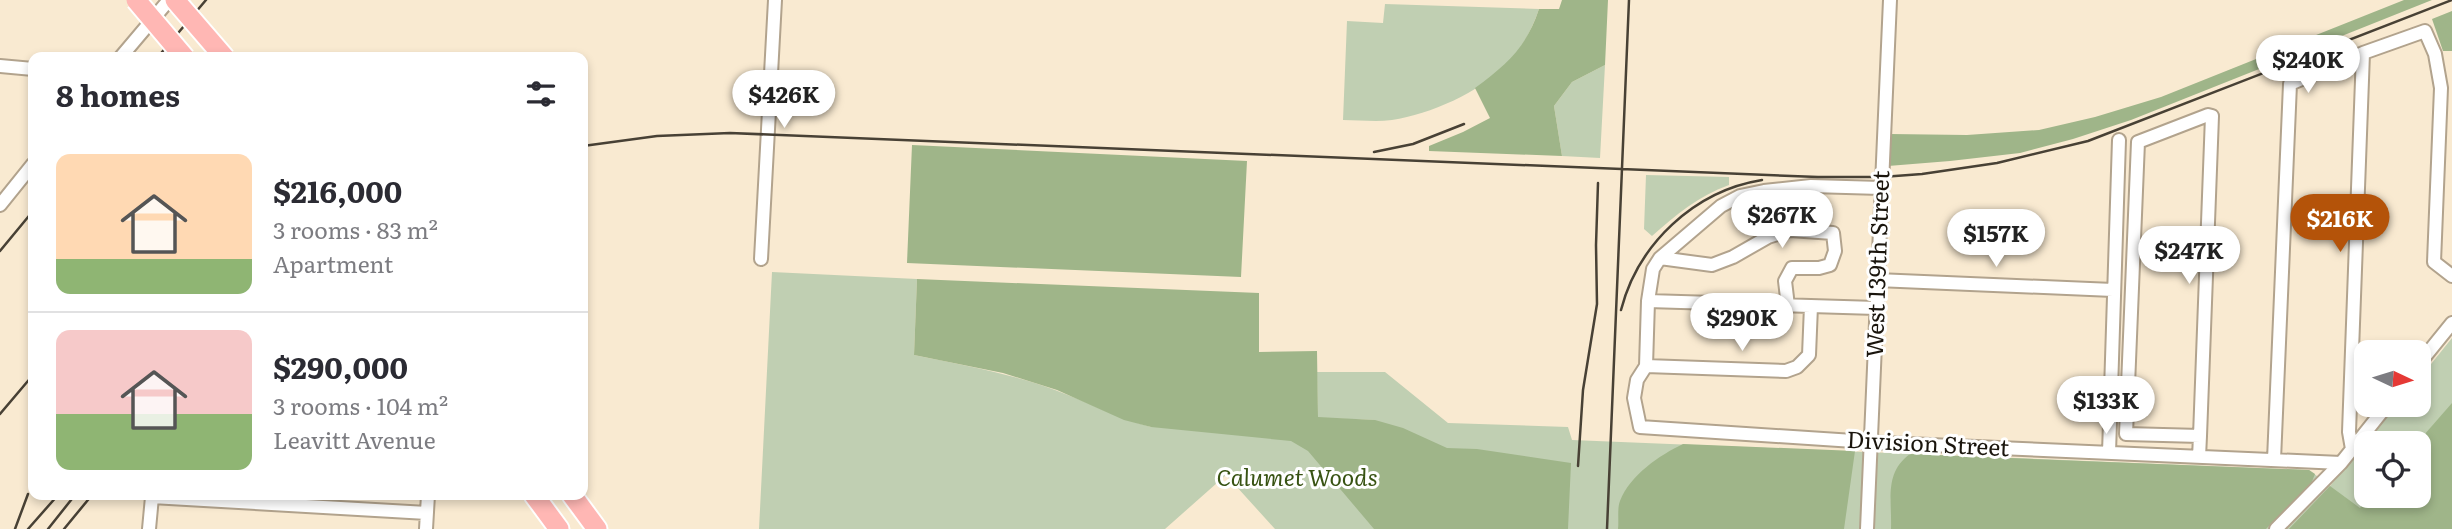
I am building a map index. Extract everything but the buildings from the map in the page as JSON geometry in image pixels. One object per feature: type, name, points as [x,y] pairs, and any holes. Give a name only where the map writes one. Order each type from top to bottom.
[{"type":"highway","points":[[136,0],[180,52]]},
{"type":"highway","points":[[175,0],[220,52]]},
{"type":"highway","points":[[538,500],[559,529]]},
{"type":"highway","points":[[576,500],[597,529]]},
{"type":"street","points":[[125,52],[169,0]]},
{"type":"street","points":[[761,259],[775,0]]},
{"type":"street","name":"West 139th Street","points":[[1867,529],[1890,0]]},
{"type":"street","points":[[2274,460],[2290,85],[2425,30],[2430,40],[2441,88],[2434,262],[2452,276]]},
{"type":"street","points":[[2352,449],[2349,432],[2363,53]]},
{"type":"street","points":[[0,66],[28,69]]},
{"type":"street","points":[[2199,457],[2200,436],[2212,116],[2208,115],[2138,142],[2126,433],[2200,436]]},
{"type":"street","points":[[2109,453],[2119,140]]},
{"type":"street","points":[[0,205],[28,170]]},
{"type":"street","points":[[1811,306],[1809,355],[1797,367],[1786,371],[1646,366],[1648,301],[1653,269],[1660,258],[1721,206],[1740,196],[1764,191],[1811,187],[1881,188]]},
{"type":"street","points":[[1660,258],[1712,265],[1768,237],[1790,230],[1833,233],[1835,251],[1830,265],[1819,268],[1793,268],[1784,281],[1788,306]]},
{"type":"street","points":[[1877,280],[2113,290]]},
{"type":"street","points":[[1648,301],[1876,308]]},
{"type":"street","points":[[2431,349],[2452,323]]},
{"type":"street","name":"Division Street","points":[[1646,366],[1637,380],[1634,398],[1640,427],[1870,442],[2341,463]]},
{"type":"street","points":[[2276,529],[2341,463],[2378,417]]},
{"type":"street","points":[[149,529],[152,500]]},
{"type":"street","points":[[204,500],[427,513]]},
{"type":"street","points":[[426,529],[428,500]]},
{"type":"green space","points":[[1562,0],[1608,0],[1605,65],[1572,82],[1554,106],[1562,156],[1429,151],[1429,146],[1490,118],[1475,88],[1514,54],[1528,34],[1539,9],[1559,9]]},
{"type":"green space","points":[[2404,0],[2432,0],[2131,120],[2073,139],[2020,153],[1888,166],[1890,134],[1967,135],[2039,130],[2095,117],[2161,97]]},
{"type":"green space","points":[[1385,4],[1539,9],[1526,38],[1512,58],[1468,93],[1407,117],[1386,121],[1343,120],[1347,21],[1383,23]]},
{"type":"green space","points":[[2452,11],[2452,51],[2443,51],[2432,19]]},
{"type":"green space","points":[[1605,65],[1600,158],[1562,156],[1554,106],[1572,82]]},
{"type":"green space","points":[[912,145],[1247,161],[1241,277],[907,263]]},
{"type":"green space","points":[[1646,175],[1729,177],[1729,185],[1697,200],[1652,236],[1644,229]]},
{"type":"green space","name":"Calumet Woods","points":[[772,272],[917,279],[914,355],[1038,384],[1151,427],[1375,420],[1318,418],[1317,372],[1385,372],[1448,423],[1568,427],[1572,440],[2309,470],[2330,486],[2354,457],[2354,508],[2431,508],[2431,431],[2375,431],[2386,417],[2431,417],[2431,364],[2452,338],[2452,529],[1275,529],[1226,475],[1165,529],[759,529]]},
{"type":"green space","points":[[917,279],[1259,293],[1259,352],[1317,351],[1318,417],[1375,420],[1403,428],[1447,448],[1477,449],[1571,463],[1568,529],[1374,529],[1308,451],[1291,441],[1151,427],[1124,420],[1057,390],[1003,373],[914,355]]},
{"type":"green space","points":[[2452,403],[2452,529],[2289,529],[2330,486],[2354,504],[2354,508],[2431,508],[2431,431],[2428,431]]},
{"type":"green space","points":[[1683,444],[1855,451],[1844,529],[1618,529],[1619,504],[1631,483],[1656,460]]},
{"type":"green space","points":[[1910,454],[2309,470],[2315,474],[2311,484],[2266,529],[1891,529],[1893,478],[1902,461]]},
{"type":"railway","points":[[162,52],[206,0]]},
{"type":"railway","points":[[1607,529],[1629,0]]},
{"type":"railway","points":[[588,145],[657,136],[730,133],[1818,177],[1922,174],[1997,163],[2088,141],[2452,0]]},
{"type":"railway","points":[[1374,152],[1413,144],[1464,124]]},
{"type":"railway","points":[[1621,310],[1641,263],[1672,224],[1714,196],[1737,186],[1762,180]]},
{"type":"railway","points":[[1578,466],[1583,390],[1597,304],[1598,183]]},
{"type":"railway","points":[[0,251],[28,217]]},
{"type":"railway","points":[[0,414],[28,381]]},
{"type":"railway","points":[[15,529],[28,494]]},
{"type":"railway","points":[[28,529],[54,500]]},
{"type":"railway","points":[[48,529],[71,500]]},
{"type":"railway","points":[[64,529],[88,500]]}]
